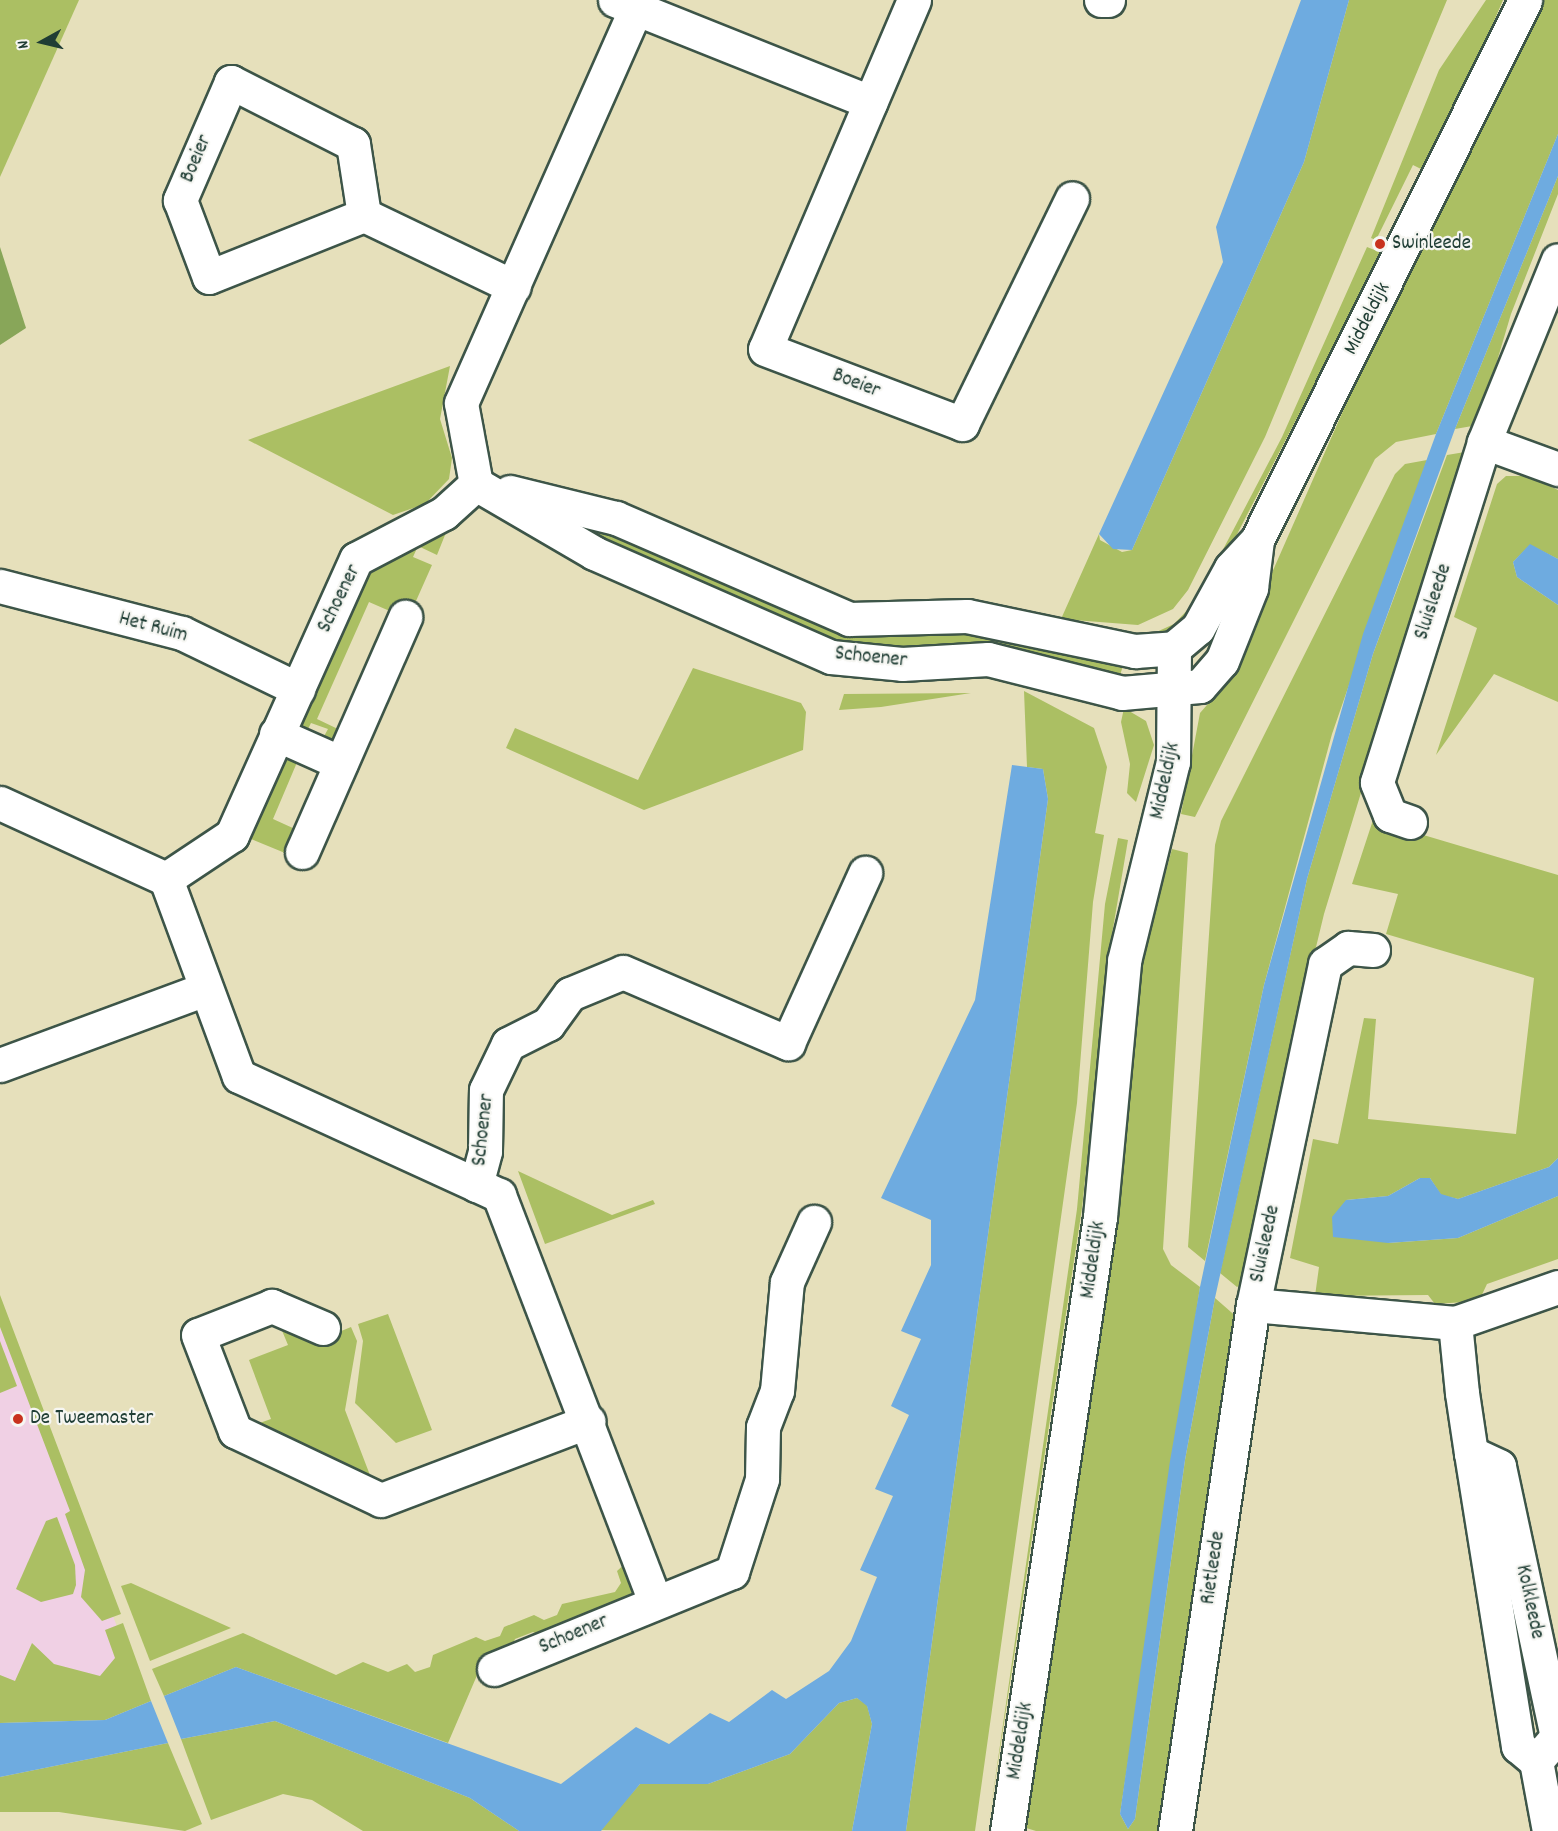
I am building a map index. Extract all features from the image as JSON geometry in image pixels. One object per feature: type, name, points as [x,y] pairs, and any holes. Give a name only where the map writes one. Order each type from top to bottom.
[{"type":"street","name":"Boeier","points":[[914,0],[765,349],[962,424],[1072,198]]},
{"type":"street","points":[[1101,0],[1108,0]]},
{"type":"street","name":"Middeldijk","points":[[1007,1831],[1100,1217],[1124,961],[1173,762],[1174,648],[1198,628],[1231,568],[1257,540],[1525,0]]},
{"type":"street","points":[[476,484],[461,403],[513,287],[628,3],[870,102]]},
{"type":"street","name":"Boeier","points":[[231,82],[353,144],[364,215],[209,277],[180,200],[231,82]]},
{"type":"street","points":[[364,215],[513,287]]},
{"type":"street","points":[[1558,260],[1484,442],[1558,469]]},
{"type":"street","name":"Sluisleede","points":[[1410,822],[1390,815],[1377,782],[1484,442]]},
{"type":"street","name":"Schoener","points":[[476,484],[616,518],[849,619],[967,616],[1135,651],[1174,648]]},
{"type":"street","name":"Schoener","points":[[476,484],[444,513],[356,559],[232,835],[166,879],[203,990],[239,1076],[499,1195],[589,1421],[655,1601]]},
{"type":"street","name":"Schoener","points":[[476,484],[594,554],[831,657],[902,664],[988,659],[1122,693],[1173,690]]},
{"type":"street","name":"Middeldijk","points":[[1173,690],[1200,686],[1222,661],[1251,588],[1257,540]]},
{"type":"street","name":"Het Ruim","points":[[0,586],[182,633],[298,689]]},
{"type":"street","points":[[302,852],[405,617]]},
{"type":"street","points":[[1135,651],[1173,690]]},
{"type":"street","points":[[276,734],[341,763]]},
{"type":"street","points":[[0,803],[166,879]]},
{"type":"street","name":"Schoener","points":[[476,1185],[485,1151],[486,1090],[508,1044],[548,1024],[570,994],[623,972],[788,1043],[866,873]]},
{"type":"street","name":"Sluisleede","points":[[1373,950],[1348,948],[1325,964],[1253,1305],[1455,1323],[1558,1287]]},
{"type":"street","points":[[0,1065],[203,990]]},
{"type":"street","name":"Schoener","points":[[494,1669],[655,1601],[732,1572],[762,1479],[763,1427],[777,1391],[787,1282],[814,1222]]},
{"type":"street","name":"Rietleede","points":[[1175,1831],[1253,1305]]},
{"type":"street","points":[[323,1328],[272,1306],[198,1335],[235,1431],[381,1500],[589,1421]]},
{"type":"street","name":"Kolkleede","points":[[1455,1323],[1471,1453],[1499,1466],[1557,1737],[1536,1761],[1548,1831]]},
{"type":"shaded area","name":"De Tweemaster","points":[[0,1327],[134,1670],[107,1693],[0,1694]]},
{"type":"green space","points":[[0,0],[79,0],[0,177]]},
{"type":"green space","points":[[1349,0],[1447,0],[1265,437],[1188,590],[1173,609],[1138,625],[1061,619],[1099,534],[1100,540],[1122,552],[1132,550],[1304,162]]},
{"type":"green space","points":[[1486,0],[1503,0],[1472,73],[1423,170],[1413,165],[1376,240],[1371,238],[1439,70]]},
{"type":"green space","points":[[1542,0],[1558,0],[1558,134],[1436,434],[1396,442],[1375,459],[1195,817],[1181,814],[1200,713],[1221,689],[1343,411]]},
{"type":"green space","points":[[1558,176],[1558,194],[1511,314],[1478,425],[1455,429]]},
{"type":"green space","points":[[0,247],[26,328],[0,345]]},
{"type":"green space","points":[[1367,247],[1382,253],[1199,608],[1167,635],[1152,634],[1174,624],[1196,601],[1282,437]]},
{"type":"green space","points":[[450,366],[440,419],[452,458],[449,479],[425,504],[393,515],[248,440]]},
{"type":"green space","points":[[1465,452],[1324,914],[1282,1088],[1246,1281],[1237,1287],[1220,1273],[1307,879],[1373,654],[1447,455]]},
{"type":"green space","points":[[1427,460],[1332,734],[1264,985],[1205,1261],[1188,1247],[1215,845],[1221,821],[1395,474],[1405,464]]},
{"type":"green space","points":[[1506,476],[1527,476],[1558,490],[1558,559],[1530,545],[1513,562],[1517,577],[1558,605],[1558,702],[1494,674],[1436,755],[1477,628],[1454,617],[1497,484]]},
{"type":"green space","points":[[593,524],[783,604],[947,628],[1124,663],[1118,681],[815,639],[589,532]]},
{"type":"green space","points":[[447,530],[437,555],[418,546],[413,557],[432,565],[408,619],[369,602],[317,719],[340,730],[334,740],[322,740],[328,729],[311,723],[306,733],[298,725],[373,566]]},
{"type":"green space","points":[[693,668],[801,703],[806,712],[803,750],[644,810],[506,748],[515,728],[638,780]]},
{"type":"green space","points":[[1024,691],[1094,728],[1107,767],[1095,833],[1104,835],[1093,902],[1077,1103],[975,1831],[906,1831],[1048,799],[1043,769],[1027,767]]},
{"type":"green space","points":[[971,693],[881,707],[839,710],[844,694]]},
{"type":"green space","points":[[1124,708],[1146,721],[1154,745],[1136,802],[1127,793],[1130,764],[1121,722]]},
{"type":"green space","points":[[284,753],[298,760],[273,819],[295,829],[285,853],[246,837]]},
{"type":"green space","points":[[1373,820],[1558,875],[1558,1158],[1549,1167],[1458,1199],[1441,1195],[1430,1178],[1420,1178],[1388,1196],[1346,1200],[1388,1243],[1458,1238],[1558,1196],[1558,1259],[1487,1284],[1479,1301],[1435,1304],[1428,1295],[1315,1296],[1319,1267],[1290,1258],[1313,1139],[1338,1144],[1364,1018],[1376,1019],[1368,1119],[1516,1134],[1534,978],[1386,934],[1398,894],[1352,884]]},
{"type":"green space","points":[[1118,838],[1128,840],[1110,946],[1082,1208],[989,1822],[1077,1209],[1105,904]]},
{"type":"green space","points":[[1172,849],[1188,853],[1163,1249],[1171,1265],[1200,1287],[1120,1814],[1128,1829],[1135,1819],[1185,1460],[1215,1298],[1239,1319],[1160,1831],[1036,1831],[1023,1827],[1111,1237],[1142,959]]},
{"type":"green space","points":[[518,1171],[612,1215],[653,1200],[655,1204],[545,1244]]},
{"type":"green space","points":[[0,1295],[121,1614],[102,1621],[81,1597],[85,1570],[65,1514],[70,1511],[0,1327]]},
{"type":"green space","points":[[388,1314],[432,1430],[396,1443],[355,1403],[363,1341],[358,1324]]},
{"type":"green space","points":[[278,1321],[330,1344],[334,1334],[351,1327],[357,1341],[345,1410],[373,1483],[248,1427],[271,1419],[249,1360],[288,1345]]},
{"type":"green space","points":[[0,1341],[17,1386],[0,1393]]},
{"type":"green space","points":[[57,1517],[75,1565],[76,1585],[73,1594],[41,1602],[16,1589],[46,1521]]},
{"type":"green space","points":[[628,1561],[636,1585],[629,1602],[600,1614],[592,1610],[541,1636],[533,1632],[515,1639],[511,1649],[484,1659],[448,1743],[236,1667],[164,1696],[152,1669],[243,1633],[336,1675],[363,1662],[388,1672],[407,1664],[415,1672],[430,1667],[433,1655],[476,1637],[485,1641],[500,1636],[504,1627],[534,1615],[544,1620],[557,1615],[562,1604],[615,1592],[621,1583],[617,1571]]},
{"type":"green space","points":[[131,1583],[231,1628],[150,1661],[121,1586]]},
{"type":"green space","points":[[123,1623],[151,1701],[105,1720],[0,1723],[0,1675],[15,1681],[32,1643],[54,1664],[100,1676],[115,1658],[105,1630]]},
{"type":"green space","points":[[857,1698],[867,1705],[872,1724],[852,1831],[599,1830],[640,1784],[708,1784],[790,1754],[839,1703]]},
{"type":"green space","points":[[275,1721],[470,1798],[519,1831],[363,1831],[312,1800],[283,1794],[211,1820],[181,1739]]},
{"type":"green space","points":[[168,1743],[202,1824],[185,1831],[59,1812],[0,1812],[0,1777]]},
{"type":"water","points":[[1301,0],[1349,0],[1304,162],[1132,550],[1113,549],[1099,534],[1223,262],[1216,227]]},
{"type":"water","points":[[1558,134],[1558,176],[1455,429],[1373,654],[1307,879],[1215,1298],[1185,1460],[1135,1819],[1128,1829],[1120,1814],[1170,1461],[1200,1287],[1264,985],[1363,634],[1436,434]]},
{"type":"water","points":[[1530,544],[1558,559],[1558,605],[1517,577],[1513,562]]},
{"type":"water","points":[[1012,765],[1043,769],[1048,799],[906,1831],[852,1831],[872,1724],[867,1706],[857,1698],[839,1703],[790,1754],[708,1784],[640,1784],[601,1831],[519,1831],[470,1798],[275,1721],[181,1739],[164,1696],[236,1667],[561,1784],[636,1727],[669,1744],[710,1713],[729,1722],[772,1690],[786,1699],[829,1671],[851,1641],[877,1577],[860,1570],[893,1496],[875,1489],[909,1415],[891,1406],[921,1339],[901,1331],[931,1265],[931,1220],[881,1198],[975,1000]]},
{"type":"water","points":[[1558,1158],[1558,1196],[1458,1238],[1388,1243],[1333,1237],[1332,1217],[1346,1200],[1388,1196],[1420,1178],[1430,1178],[1441,1194],[1458,1199],[1549,1167]]},
{"type":"water","points":[[151,1701],[168,1743],[0,1777],[0,1723],[105,1720]]},
{"type":"place","name":"Swinleede","points":[[1380,244]]},
{"type":"place","name":"De Tweemaster","points":[[18,1419]]}]
